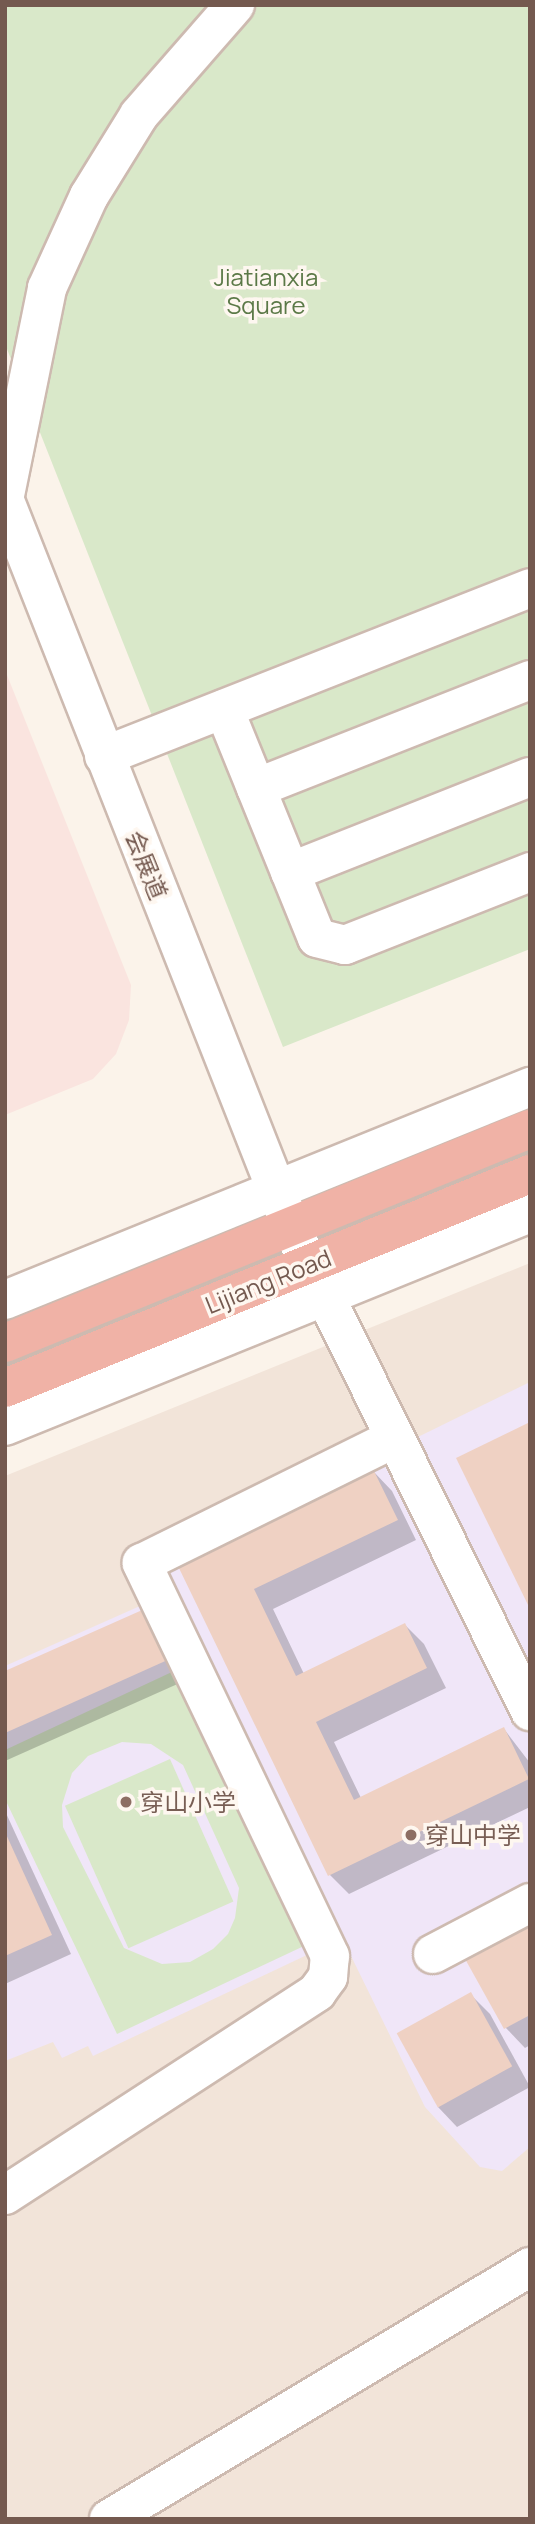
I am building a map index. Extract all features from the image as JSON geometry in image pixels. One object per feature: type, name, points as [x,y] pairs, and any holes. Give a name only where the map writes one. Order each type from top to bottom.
[{"type":"highway","name":"Lijiang Road","points":[[5,1343],[530,1129]]},
{"type":"highway","name":"Lijiang Road","points":[[5,1388],[318,1280],[530,1174]]},
{"type":"street","points":[[5,495],[47,288],[84,208],[139,115],[235,5]]},
{"type":"street","name":"会展道","points":[[5,501],[291,1227],[530,1711]]},
{"type":"street","points":[[104,756],[530,588]]},
{"type":"street","points":[[256,788],[530,680]]},
{"type":"street","points":[[224,709],[317,938],[345,945],[530,872]]},
{"type":"street","points":[[290,872],[530,777]]},
{"type":"street","points":[[5,1300],[530,1087]]},
{"type":"street","points":[[5,1426],[318,1280],[530,1213]]},
{"type":"street","points":[[5,2195],[317,1992],[328,1977],[330,1956],[142,1563],[395,1438]]},
{"type":"street","points":[[433,1954],[530,1903]]},
{"type":"street","points":[[109,2519],[530,2267]]},
{"type":"shaded area","points":[[5,670],[131,985],[129,1020],[116,1054],[93,1079],[5,1115]]},
{"type":"shaded area","points":[[530,1263],[530,2519],[5,2519],[5,1476]]},
{"type":"shaded area","name":"穿山中学","points":[[530,1382],[530,2147],[502,2171],[480,2167],[425,2107],[159,1564]]},
{"type":"shaded area","name":"穿山小学","points":[[149,1602],[309,1954],[93,2056],[88,2046],[62,2058],[53,2042],[5,2061],[5,1666]]},
{"type":"green space","name":"Jiatianxia Square","points":[[5,5],[530,5],[530,949],[283,1047],[5,344]]},
{"type":"green space","points":[[174,1671],[304,1946],[117,2034],[5,1799],[5,1750]],"holes":[[[122,1742],[151,1744],[183,1765],[239,1888],[235,1918],[228,1934],[213,1949],[190,1962],[162,1964],[124,1948],[63,1827],[62,1805],[72,1773],[88,1756]]]},
{"type":"green space","points":[[170,1759],[233,1902],[128,1948],[65,1806]]},
{"type":"building","points":[[530,1422],[530,1609],[456,1458]]},
{"type":"building","points":[[373,1469],[398,1520],[254,1589],[296,1676],[405,1623],[427,1668],[316,1722],[354,1800],[504,1727],[529,1779],[328,1876],[177,1564]]},
{"type":"building","points":[[149,1607],[172,1658],[5,1733],[5,1671]]},
{"type":"building","points":[[5,1832],[52,1935],[5,1956]]},
{"type":"building","points":[[530,1921],[530,2015],[504,2029],[464,1957]]},
{"type":"building","points":[[471,1992],[512,2066],[438,2108],[397,2033]]},
{"type":"place","name":"穿山小学","points":[[126,1802]]},
{"type":"place","name":"穿山中学","points":[[411,1835]]}]
